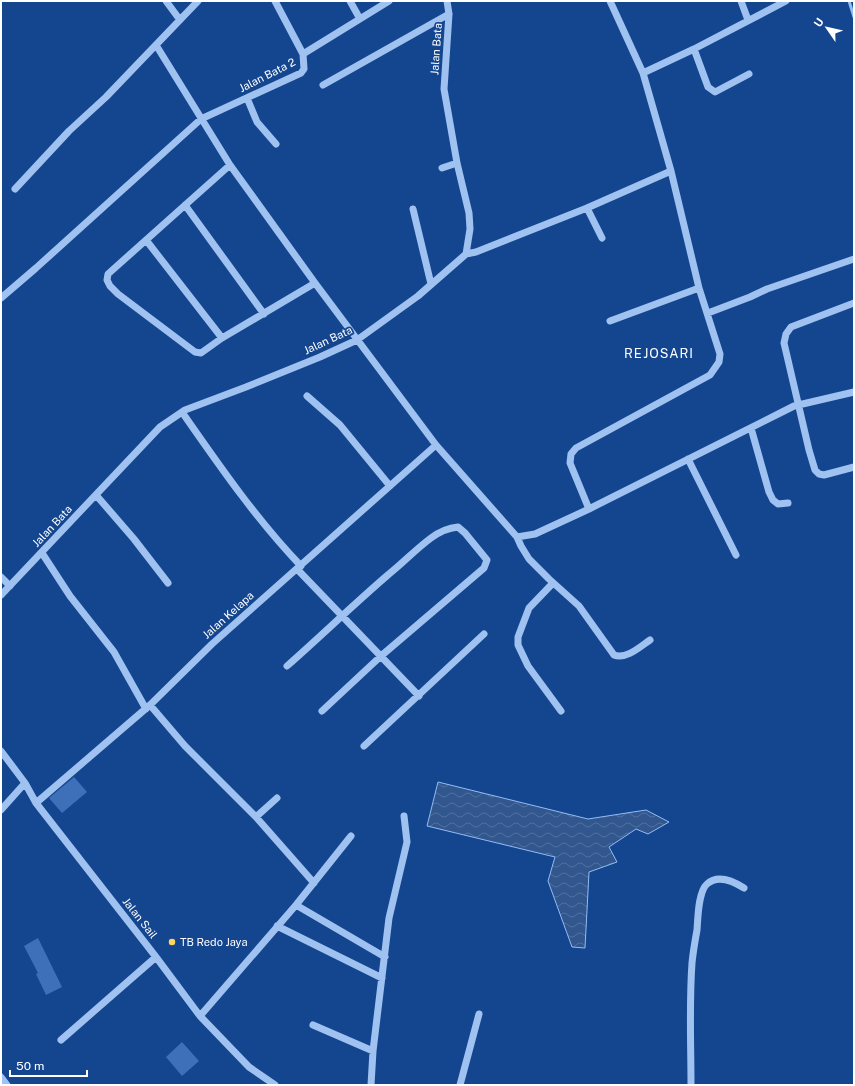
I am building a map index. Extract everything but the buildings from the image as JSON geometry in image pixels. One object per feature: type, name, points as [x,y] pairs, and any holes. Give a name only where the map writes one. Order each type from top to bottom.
[{"type":"street","points":[[166,1],[180,20]]},
{"type":"street","points":[[15,189],[69,131],[106,97],[198,1]]},
{"type":"street","points":[[276,1],[303,54]]},
{"type":"street","points":[[350,1],[360,19]]},
{"type":"street","name":"Jalan Bata 2","points":[[1,298],[201,119],[301,73],[304,69],[303,54],[389,1]]},
{"type":"street","name":"Jalan Bata","points":[[1,595],[160,427],[182,412],[320,357],[357,340],[418,296],[466,254],[470,229],[469,213],[457,163],[444,89],[449,14],[447,1]]},
{"type":"street","points":[[589,509],[570,463],[571,454],[576,448],[710,375],[719,362],[720,354],[699,288],[671,172],[643,73],[610,1]]},
{"type":"street","points":[[740,1],[748,20]]},
{"type":"street","points":[[643,73],[694,49],[786,1]]},
{"type":"street","points":[[323,85],[449,14]]},
{"type":"street","points":[[156,45],[230,165],[315,283],[436,445],[517,537],[529,559],[579,606],[614,655],[618,657],[630,653],[650,640]]},
{"type":"street","points":[[694,49],[708,87],[716,92],[749,74]]},
{"type":"street","points":[[247,98],[257,122],[276,144]]},
{"type":"street","points":[[442,168],[457,163]]},
{"type":"street","points":[[230,165],[108,274],[107,280],[110,286],[118,294],[195,352],[201,353],[222,338],[315,283]]},
{"type":"street","points":[[466,254],[476,252],[587,208],[671,172]]},
{"type":"street","points":[[185,205],[264,314]]},
{"type":"street","points":[[587,208],[602,238]]},
{"type":"street","points":[[413,209],[431,284]]},
{"type":"street","points":[[146,240],[222,338]]},
{"type":"street","points":[[708,313],[767,289],[854,259]]},
{"type":"street","points":[[610,321],[699,288]]},
{"type":"street","points":[[854,303],[792,327],[786,334],[784,343],[815,470],[824,476],[854,467]]},
{"type":"street","points":[[517,537],[535,534],[589,509],[794,406],[854,392]]},
{"type":"street","points":[[307,396],[340,425],[390,486]]},
{"type":"street","points":[[182,412],[299,568],[419,696]]},
{"type":"street","points":[[751,428],[769,492],[773,500],[778,504],[788,504]]},
{"type":"street","name":"Jalan Kelapa","points":[[36,803],[148,707],[212,644],[436,445]]},
{"type":"street","points":[[688,459],[736,555]]},
{"type":"street","points":[[96,495],[134,539],[168,583]]},
{"type":"street","points":[[287,666],[430,539],[450,528],[458,527],[466,533],[487,560],[484,568],[381,656],[322,711]]},
{"type":"street","points":[[42,552],[70,596],[114,652],[148,707],[256,817],[314,883]]},
{"type":"street","points":[[1,577],[10,586]]},
{"type":"street","points":[[553,583],[529,608],[518,637],[518,645],[528,666],[561,711]]},
{"type":"street","points":[[364,746],[484,634]]},
{"type":"street","name":"Jalan Sail","points":[[1,751],[25,783],[36,803],[200,1016],[248,1067],[275,1085]]},
{"type":"street","points":[[1,810],[25,783]]},
{"type":"street","points":[[256,817],[277,798]]},
{"type":"street","points":[[371,1085],[373,1051],[390,918],[407,842],[404,816]]},
{"type":"street","points":[[200,1016],[296,905],[351,836]]},
{"type":"street","points":[[691,1085],[692,964],[698,911],[703,890],[707,884],[718,879],[725,879],[744,888]]},
{"type":"street","points":[[296,905],[385,957]]},
{"type":"street","points":[[277,926],[382,978]]},
{"type":"street","points":[[61,1040],[156,957]]},
{"type":"street","points":[[460,1085],[479,1014]]},
{"type":"street","points":[[313,1025],[373,1051]]},
{"type":"street","points":[[1,1077],[7,1085]]},
{"type":"water","points":[[438,782],[588,819],[646,810],[669,822],[648,834],[636,829],[609,847],[617,862],[589,872],[585,948],[572,947],[548,881],[555,857],[427,826]]},
{"type":"waterway","points":[[849,1],[854,17]]},
{"type":"place","name":"TB Redo Jaya","points":[[172,942]]},
{"type":"district","name":"REJOSARI","points":[[659,353]]}]
